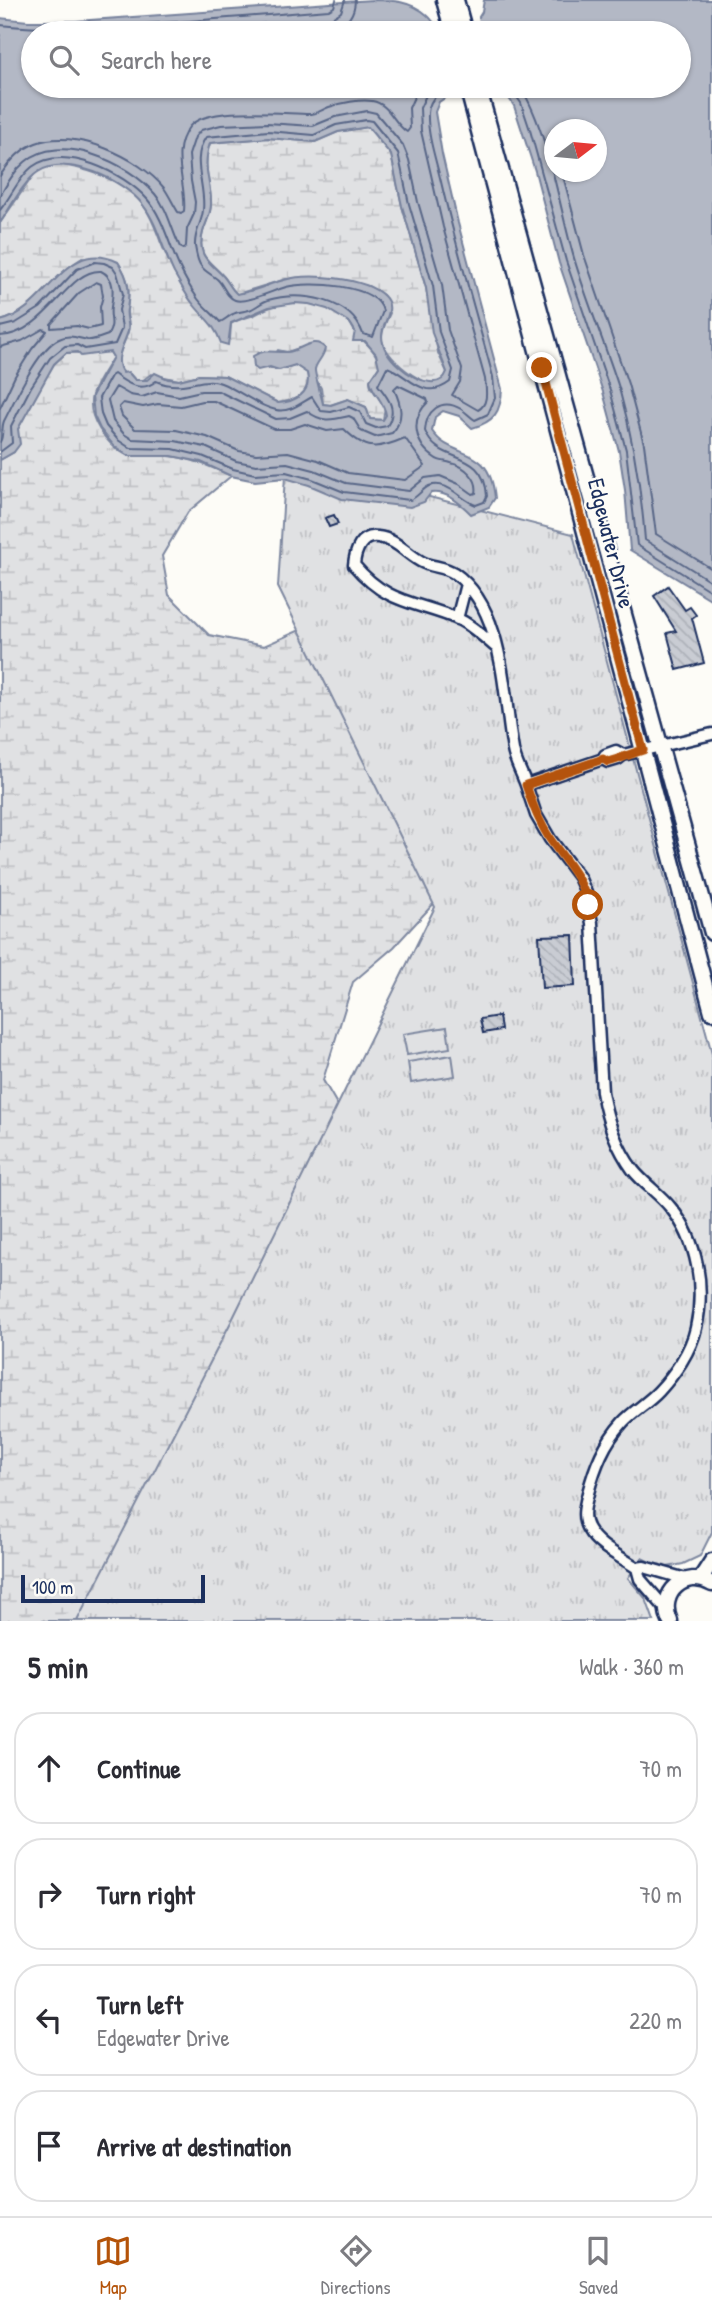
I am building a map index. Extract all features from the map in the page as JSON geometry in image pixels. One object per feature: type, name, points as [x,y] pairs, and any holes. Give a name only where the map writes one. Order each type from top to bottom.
[{"type":"street","points":[[451,2],[452,21]]},
{"type":"street","points":[[451,2],[459,21]]},
{"type":"street","name":"Edgewater Drive","points":[[473,98],[480,113],[712,933]]},
{"type":"street","name":"Edgewater Drive","points":[[479,98],[480,113],[712,1012]]},
{"type":"street","points":[[497,648],[457,619],[394,599],[354,565],[355,550],[363,541],[376,536],[396,543],[423,562],[452,572],[473,590],[488,616],[497,648],[514,753],[536,815],[550,839],[579,877],[586,893],[592,923],[602,1092],[607,1120],[634,1172],[670,1207],[682,1225],[692,1245],[700,1276],[696,1329],[687,1351],[658,1392],[623,1422],[603,1448],[583,1516],[587,1528],[604,1548],[637,1568],[644,1567],[700,1580]]},
{"type":"street","points":[[457,619],[466,584]]},
{"type":"street","points":[[526,785],[603,759],[605,755],[616,751],[623,755],[712,734]]},
{"type":"street","points":[[668,1615],[669,1594],[673,1588],[700,1580],[712,1561]]},
{"type":"street","points":[[637,1568],[640,1579],[668,1615]]},
{"type":"green space","points":[[368,127],[391,154],[402,206],[426,288],[438,353],[447,372],[442,380],[433,383],[412,375],[385,348],[382,333],[390,313],[383,295],[368,286],[327,278],[286,279],[237,294],[203,253],[201,241],[211,205],[207,166],[210,143],[268,138],[315,142],[338,132]]},
{"type":"green space","points":[[62,165],[107,177],[136,196],[150,215],[168,259],[191,300],[226,337],[230,339],[231,324],[234,322],[268,308],[291,303],[323,307],[350,323],[378,361],[379,367],[370,381],[371,387],[385,407],[383,420],[370,419],[366,407],[348,399],[330,405],[323,404],[321,388],[314,376],[315,366],[299,348],[287,352],[278,350],[265,368],[279,370],[295,365],[307,373],[305,391],[284,402],[278,403],[225,376],[199,375],[179,380],[151,374],[142,381],[135,380],[130,374],[124,373],[119,362],[129,326],[129,297],[125,274],[118,262],[82,258],[61,274],[24,310],[0,321],[0,223],[35,173],[46,167]]},
{"type":"green space","points":[[110,352],[113,357],[96,385],[91,403],[95,421],[111,444],[125,454],[177,457],[201,463],[231,476],[188,512],[162,556],[169,595],[209,635],[264,646],[316,623],[447,889],[394,947],[353,982],[323,1080],[373,1166],[151,1621],[0,1621],[0,460],[14,452],[18,429],[54,364],[66,353]]},
{"type":"green space","points":[[286,460],[573,534],[712,1054],[712,1532],[700,1556],[683,1564],[662,1568],[642,1558],[628,1578],[646,1599],[654,1621],[77,1621],[232,1320],[435,907],[278,587]]},
{"type":"green space","points":[[447,1027],[450,1048],[407,1055],[403,1034]]},
{"type":"green space","points":[[452,1055],[455,1076],[411,1083],[408,1062]]},
{"type":"water","points":[[372,0],[401,2],[414,7],[433,21],[76,21]]},
{"type":"water","points":[[484,0],[712,0],[712,600],[630,550],[619,451],[603,392],[559,263],[535,171],[514,106],[509,98],[691,98],[691,21],[472,21],[477,20],[482,12]]},
{"type":"water","points":[[0,18],[28,21],[21,21],[21,98],[445,98],[439,102],[435,112],[442,154],[502,389],[498,410],[486,423],[472,428],[459,416],[443,411],[435,417],[432,431],[450,447],[478,460],[486,468],[495,498],[489,507],[471,514],[453,499],[437,493],[431,493],[424,502],[410,507],[342,499],[285,478],[255,481],[231,476],[201,462],[172,456],[128,456],[114,446],[100,429],[94,416],[92,396],[113,357],[110,352],[81,356],[77,352],[66,353],[54,364],[18,429],[20,444],[14,452],[0,460],[0,321],[17,314],[32,303],[70,266],[84,259],[99,257],[118,262],[126,279],[128,328],[119,363],[123,373],[128,372],[135,380],[147,380],[155,373],[168,379],[179,380],[199,375],[225,376],[278,403],[284,402],[305,391],[307,373],[295,365],[279,370],[270,367],[258,370],[254,367],[253,356],[266,351],[292,351],[316,343],[325,348],[315,369],[323,404],[331,405],[348,399],[366,407],[370,419],[383,420],[386,415],[370,380],[379,367],[376,354],[365,341],[353,341],[355,331],[350,323],[327,309],[309,304],[269,307],[231,323],[228,345],[221,343],[213,327],[191,301],[174,273],[143,205],[123,187],[94,172],[64,166],[50,167],[38,172],[28,182],[0,223]],"holes":[[[368,127],[391,155],[402,206],[426,288],[432,333],[447,372],[443,379],[430,382],[414,377],[392,359],[383,344],[382,336],[389,311],[388,301],[364,284],[336,278],[294,278],[237,294],[203,254],[201,241],[211,205],[207,166],[210,143],[268,138],[315,142],[338,132]]]},
{"type":"pier","points":[[477,14],[479,21],[464,21]]},
{"type":"building","points":[[334,515],[338,524],[329,527],[325,518]]},
{"type":"building","points":[[668,586],[685,610],[690,607],[696,615],[692,618],[704,663],[677,670],[667,633],[676,631],[654,596]]},
{"type":"building","points":[[573,935],[575,986],[542,988],[539,936]]},
{"type":"building","points":[[499,1016],[501,1030],[483,1033],[480,1019]]},
{"type":"route","points":[[542,368],[643,750],[608,762],[603,759],[526,785],[536,815],[550,839],[579,877],[588,905]]}]
